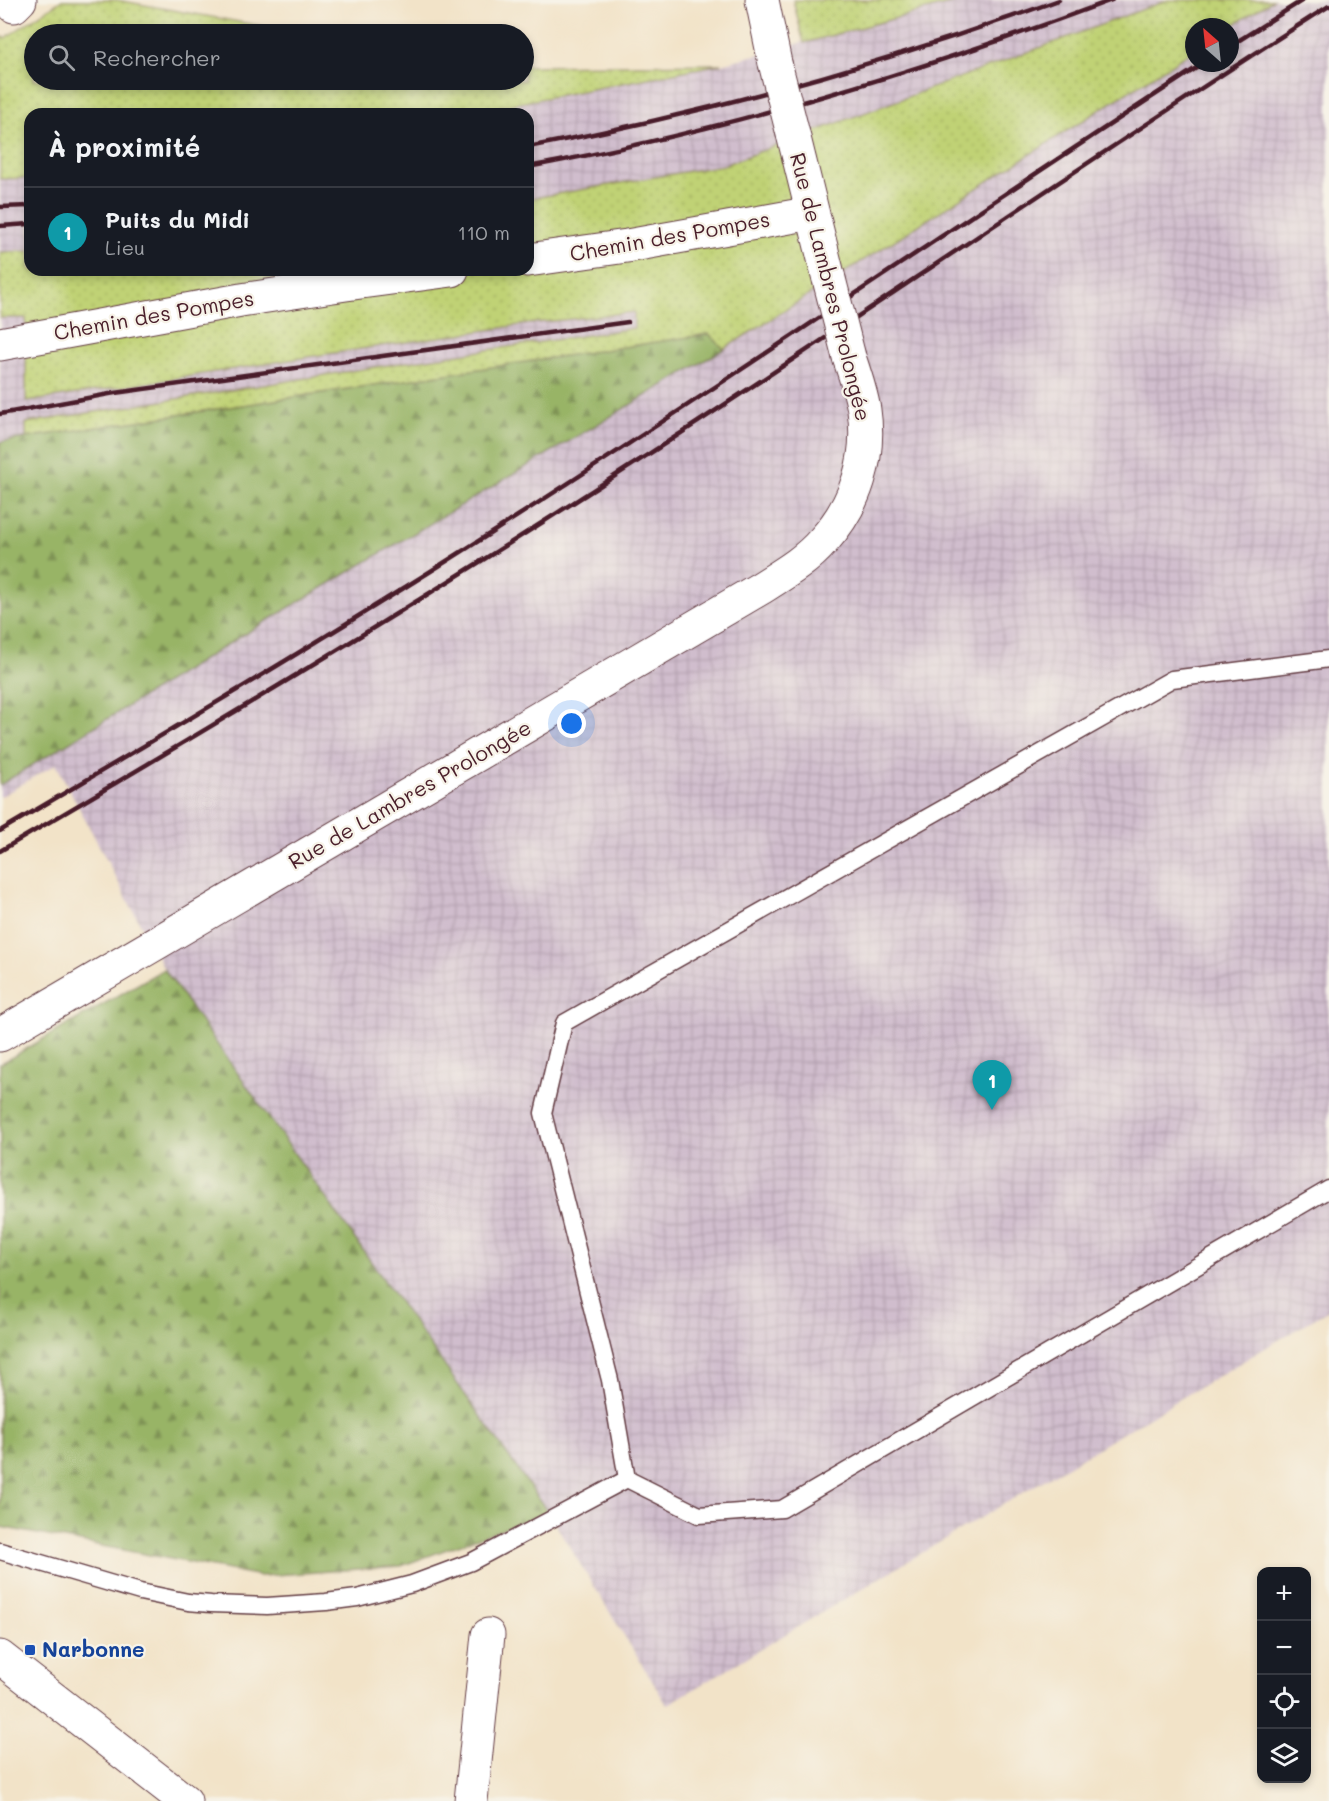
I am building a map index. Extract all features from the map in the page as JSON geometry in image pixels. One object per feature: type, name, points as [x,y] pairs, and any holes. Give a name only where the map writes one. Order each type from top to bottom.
[{"type":"street","name":"Rue de Lambres Prolongée","points":[[0,1035],[761,588],[806,558],[836,526],[848,507],[863,465],[866,448],[864,408],[812,213],[762,0]]},
{"type":"street","name":"Chemin des Pompes","points":[[534,259],[627,246],[812,213]]},
{"type":"street","name":"Chemin des Pompes","points":[[0,344],[251,298],[409,276]]},
{"type":"street","points":[[471,1801],[488,1635]]},
{"type":"street","points":[[0,1657],[185,1801]]},
{"type":"lane","points":[[627,1479],[610,1380],[543,1113],[564,1023],[1172,680],[1329,659]]},
{"type":"lane","points":[[627,1479],[699,1515],[782,1509],[1329,1189]]},
{"type":"lane","points":[[0,1551],[140,1592],[188,1602],[211,1605],[267,1606],[326,1602],[357,1598],[412,1584],[471,1562],[627,1479]]},
{"type":"shaded area","points":[[963,0],[1329,0],[1329,1310],[667,1705],[548,1512],[164,969],[56,764],[0,797],[0,179],[24,178],[24,276],[534,276],[534,108],[493,108],[721,64]]},
{"type":"green space","points":[[62,0],[117,0],[251,24],[26,24]]},
{"type":"green space","points":[[793,0],[963,0],[804,43]]},
{"type":"green space","points":[[1168,0],[1273,0],[1239,21],[1239,18],[1185,18],[1185,56],[724,349],[709,334],[26,438],[26,423],[634,328],[634,312],[527,324],[26,402],[26,318],[0,318],[0,252],[24,251],[24,276],[534,276],[534,198],[724,165]]},
{"type":"green space","points":[[24,25],[24,90],[534,90],[534,66],[721,64],[493,108],[24,108],[24,178],[0,179],[0,36],[5,38]]},
{"type":"green space","points":[[709,334],[724,349],[243,635],[0,785],[0,442]]},
{"type":"green space","points":[[164,969],[548,1512],[401,1566],[261,1576],[0,1527],[0,1064]]},
{"type":"railway","points":[[534,146],[663,119],[796,84],[928,45],[1059,0]]},
{"type":"railway","points":[[534,166],[751,117],[969,51],[1112,0]]},
{"type":"railway","points":[[1239,40],[1303,0]]},
{"type":"railway","points":[[0,851],[320,661],[557,513],[1329,6]]},
{"type":"railway","points":[[0,831],[247,684],[491,533],[1190,72]]},
{"type":"railway","points":[[0,207],[24,206]]},
{"type":"railway","points":[[0,226],[24,224]]},
{"type":"railway","points":[[0,414],[115,393],[628,322]]},
{"type":"place","name":"Puits du Midi","points":[[992,1110]]},
{"type":"place","name":"Narbonne","points":[[30,1650]]}]
